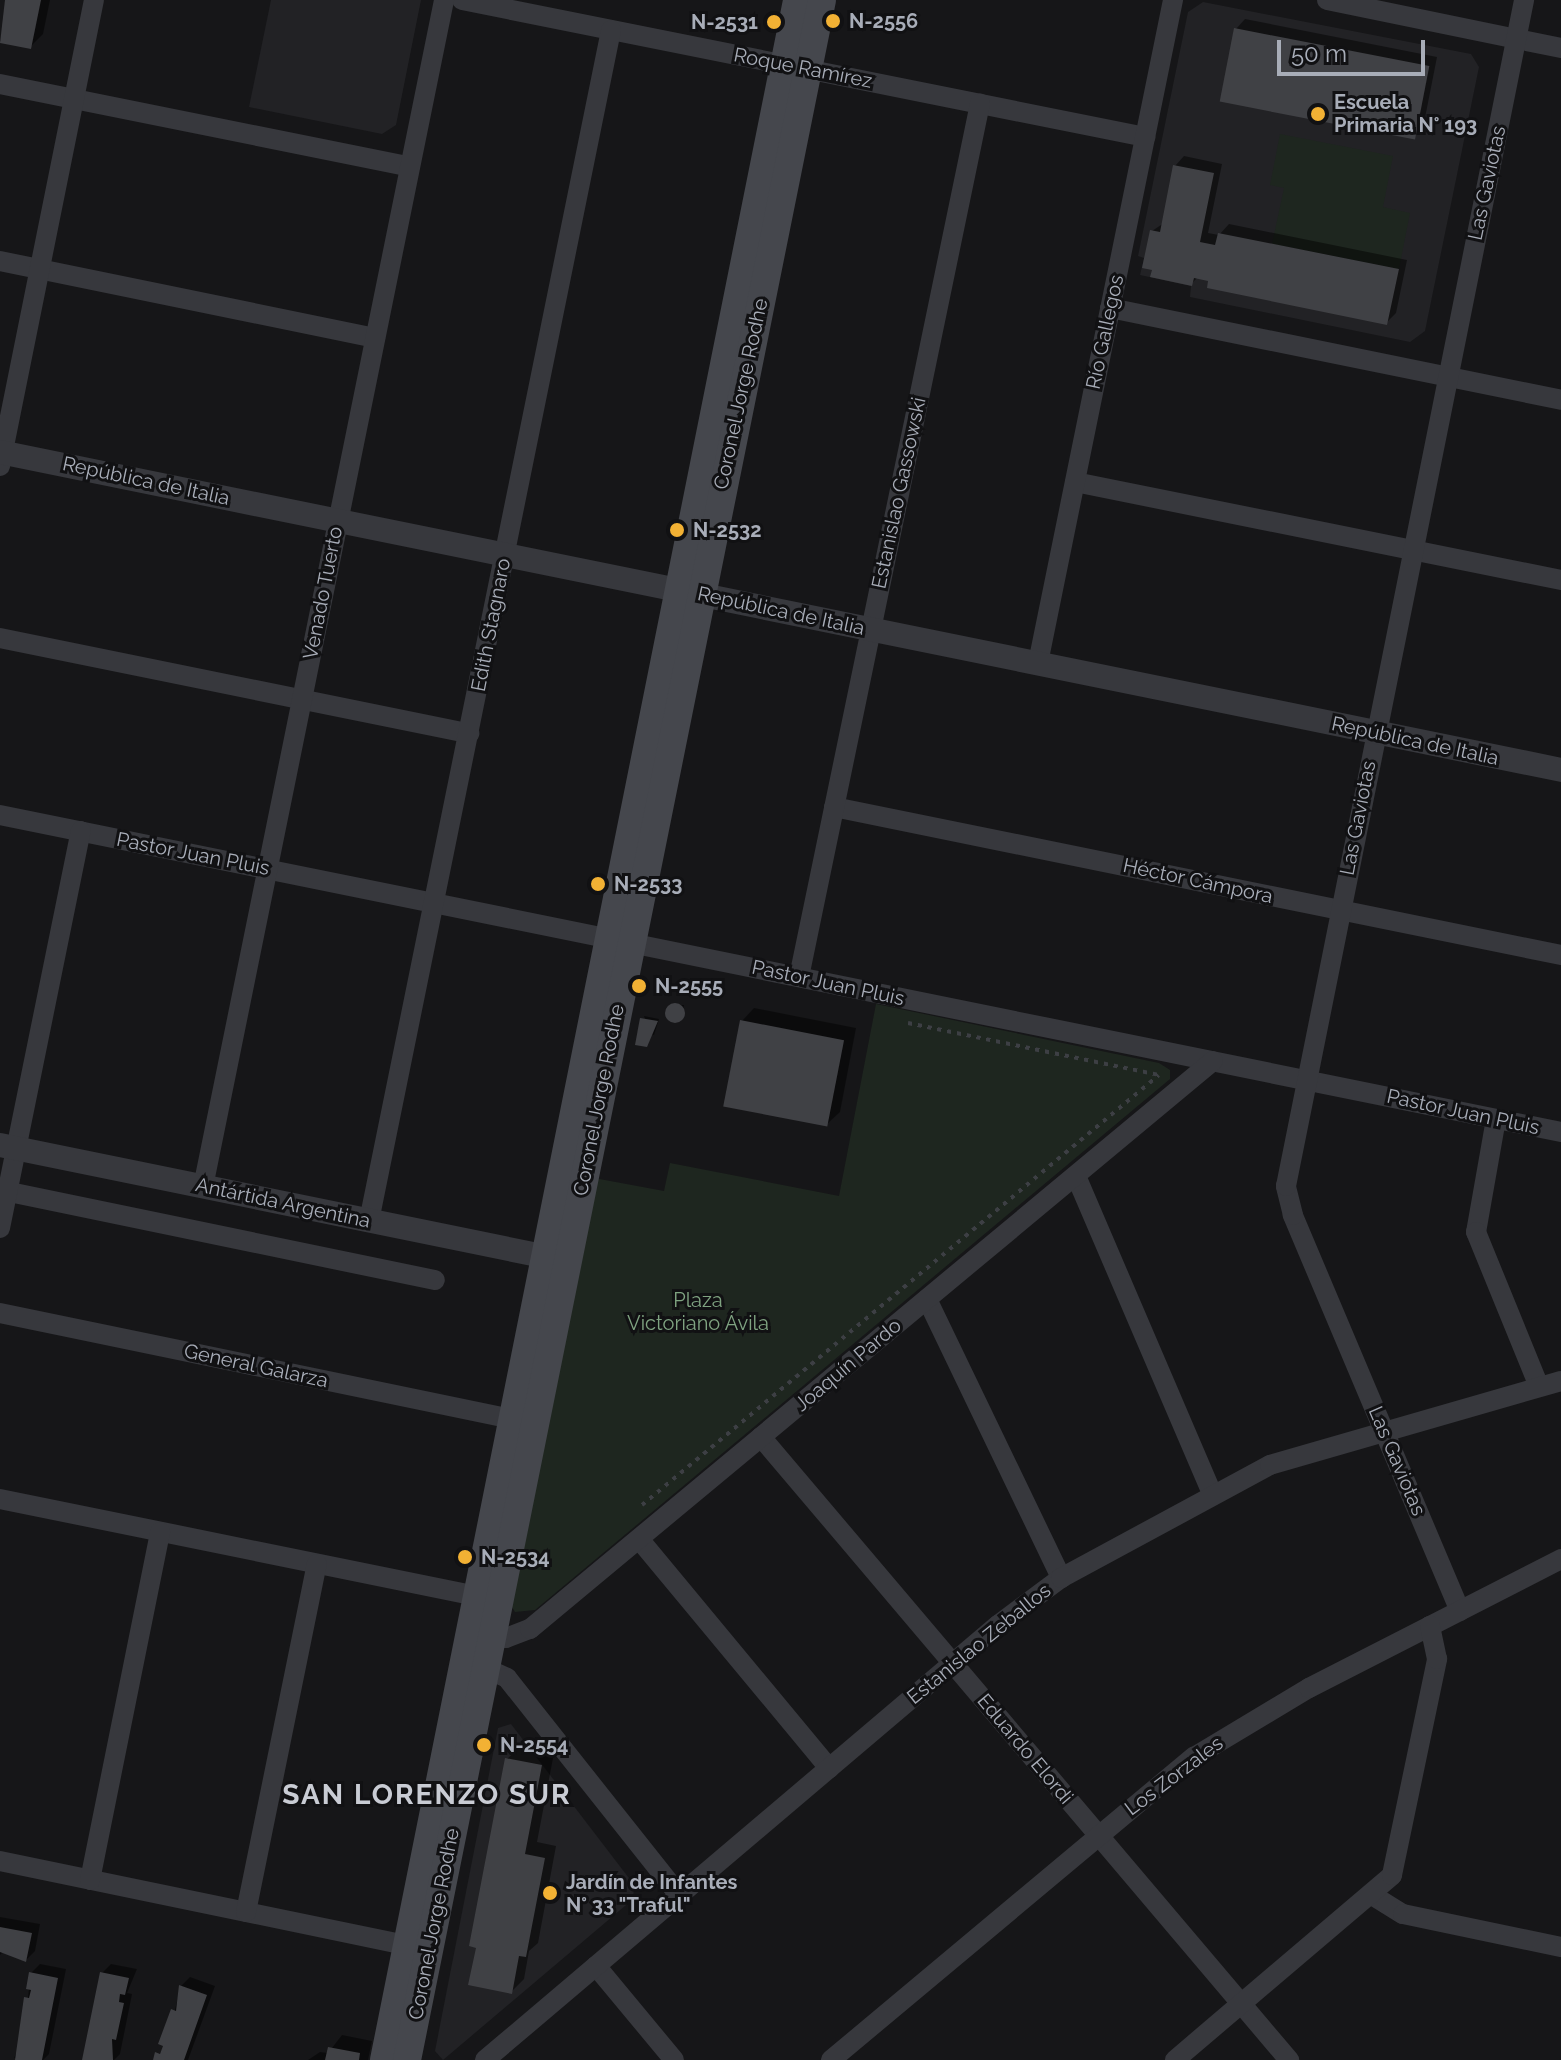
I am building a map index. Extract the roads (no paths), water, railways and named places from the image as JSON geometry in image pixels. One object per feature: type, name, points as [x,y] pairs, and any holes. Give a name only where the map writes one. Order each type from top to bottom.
[{"type":"main road","name":"Coronel Jorge Rodhe","points":[[796,67],[797,0]]},
{"type":"main road","name":"Coronel Jorge Rodhe","points":[[407,2060],[475,1664],[689,592],[796,67],[822,0]]},
{"type":"main road","name":"Coronel Jorge Rodhe","points":[[488,1598],[512,1419],[556,1258]]},
{"type":"main road","name":"Coronel Jorge Rodhe","points":[[384,2060],[407,1945],[475,1664]]},
{"type":"street","points":[[1,457],[94,0]]},
{"type":"street","name":"Venado Tuerto","points":[[203,1187],[444,0]]},
{"type":"street","name":"Roque Ramírez","points":[[462,0],[1145,137]]},
{"type":"street","name":"Río Gallegos","points":[[1038,663],[1173,0]]},
{"type":"street","points":[[1327,0],[1561,48]]},
{"type":"street","name":"Las Gaviotas","points":[[1460,1611],[1289,1200],[1287,1170],[1524,0]]},
{"type":"street","name":"Edith Stagnaro","points":[[369,1221],[611,30]]},
{"type":"street","points":[[0,84],[410,167]]},
{"type":"street","name":"Estanislao Gassowski","points":[[799,977],[980,104]]},
{"type":"street","points":[[0,261],[375,338]]},
{"type":"street","points":[[1110,308],[1561,400]]},
{"type":"street","name":"República de Italia","points":[[1,457],[505,554],[1561,770]]},
{"type":"street","points":[[1075,482],[1561,580]]},
{"type":"street","points":[[0,638],[469,733]]},
{"type":"street","name":"Héctor Cámpora","points":[[834,807],[1561,955]]},
{"type":"street","name":"Pastor Juan Pluis","points":[[0,815],[1561,1132]]},
{"type":"street","points":[[0,1228],[8,1147],[81,831]]},
{"type":"street","name":"Joaquín Pardo","points":[[481,1634],[513,1637],[530,1629],[1213,1061]]},
{"type":"street","points":[[1496,1119],[1476,1232],[1539,1386]]},
{"type":"street","name":"Antártida Argentina","points":[[8,1147],[556,1258]]},
{"type":"street","points":[[1076,1176],[1212,1493]]},
{"type":"street","points":[[4,1190],[435,1280]]},
{"type":"street","points":[[927,1299],[1061,1578]]},
{"type":"street","name":"General Galarza","points":[[0,1313],[512,1419]]},
{"type":"street","name":"Estanislao Zeballos","points":[[485,2060],[953,1663],[1061,1578],[1212,1493],[1270,1465],[1384,1429],[1561,1381]]},
{"type":"street","name":"Eduardo Elordi","points":[[761,1437],[1289,2060]]},
{"type":"street","points":[[1,1502],[488,1598]]},
{"type":"street","points":[[90,1880],[160,1532]]},
{"type":"street","points":[[639,1539],[829,1768]]},
{"type":"street","name":"Los Zorzales","points":[[831,2060],[1099,1835],[1231,1733],[1561,1559]]},
{"type":"street","points":[[246,1912],[317,1564]]},
{"type":"street","points":[[1175,2060],[1392,1875],[1400,1852],[1437,1659],[1430,1626]]},
{"type":"street","points":[[475,1664],[511,1682],[679,1895]]},
{"type":"street","points":[[0,1861],[407,1945]]},
{"type":"street","points":[[1372,1895],[1411,1917],[1561,1947]]},
{"type":"street","points":[[596,1966],[674,2060]]},
{"type":"place","name":"N-2556","points":[[833,21]]},
{"type":"place","name":"N-2531","points":[[774,22]]},
{"type":"place","name":"Escuela Primaria N° 193","points":[[1318,114]]},
{"type":"place","name":"N-2532","points":[[677,530]]},
{"type":"place","name":"N-2533","points":[[598,884]]},
{"type":"place","name":"N-2555","points":[[639,986]]},
{"type":"place","name":"N-2534","points":[[465,1557]]},
{"type":"place","name":"N-2554","points":[[484,1745]]},
{"type":"place","name":"Jardín de Infantes N° 33 \"Traful\"","points":[[550,1893]]},
{"type":"district","name":"SAN LORENZO SUR","points":[[427,1795]]},
{"type":"park label","name":"Plaza Victoriano Ávila","points":[[698,1312]]}]
